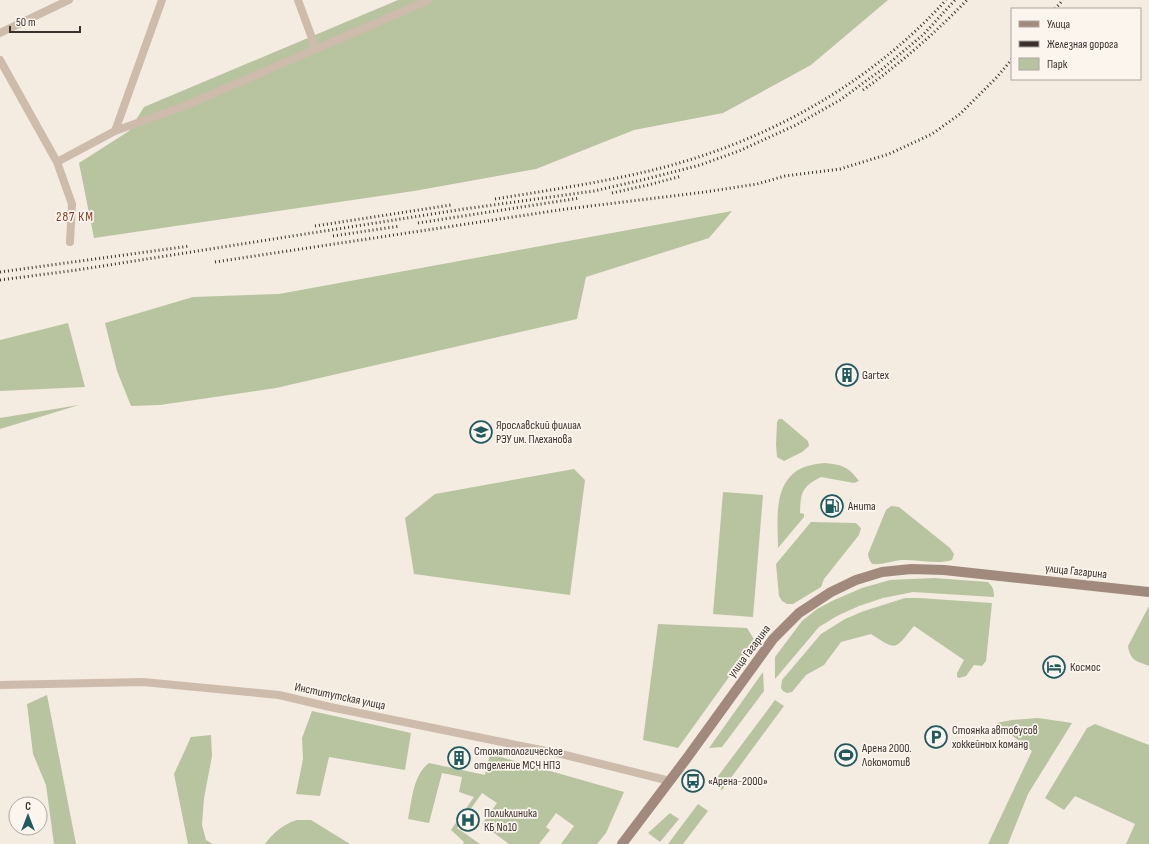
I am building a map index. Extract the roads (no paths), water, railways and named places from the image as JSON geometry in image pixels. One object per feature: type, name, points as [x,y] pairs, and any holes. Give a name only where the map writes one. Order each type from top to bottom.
[{"type":"main road","name":"улица Гагарина","points":[[622,844],[670,781],[773,639],[799,613],[831,592],[856,580],[882,572],[911,569],[944,570],[1149,592]]},
{"type":"street","points":[[0,34],[69,0]]},
{"type":"street","points":[[115,131],[162,0]]},
{"type":"street","points":[[298,0],[316,49]]},
{"type":"street","points":[[56,162],[115,131],[187,105],[429,0]]},
{"type":"street","points":[[0,60],[56,162],[72,204],[70,242]]},
{"type":"street","name":"Институтская улица","points":[[0,685],[143,682],[279,695],[337,709],[561,754],[670,781]]},
{"type":"railway","points":[[495,199],[640,173],[701,156],[741,142],[816,105],[851,82],[885,57],[917,30],[946,0]]},
{"type":"railway","points":[[0,280],[77,270],[464,209],[594,191],[700,165],[739,151],[796,125],[840,100],[881,70],[924,34],[955,0]]},
{"type":"railway","points":[[863,90],[917,47],[967,0]]},
{"type":"railway","points":[[1056,8],[1063,0]]},
{"type":"railway","points":[[215,262],[566,209],[705,192],[757,184],[785,176],[840,169],[889,154],[932,134],[960,114],[997,77],[1011,60]]},
{"type":"railway","points":[[612,193],[682,176]]},
{"type":"railway","points":[[418,223],[580,198]]},
{"type":"railway","points":[[315,226],[451,205]]},
{"type":"railway","points":[[333,236],[400,226]]},
{"type":"railway","points":[[0,272],[190,246]]},
{"type":"place","name":"Gartex","points":[[847,375]]},
{"type":"place","name":"Ярославский филиал РЭУ им. Плеханова","points":[[481,432]]},
{"type":"place","name":"Анита","points":[[832,506]]},
{"type":"place","name":"Космос","points":[[1054,667]]},
{"type":"place","name":"Стоянка автобусов хоккейных команд","points":[[936,737]]},
{"type":"place","name":"Арена 2000. Локомотив","points":[[846,755]]},
{"type":"place","name":"Стоматологическое отделение МСЧ НПЗ","points":[[459,758]]},
{"type":"place","name":"«Арена-2000»","points":[[693,781]]},
{"type":"place","name":"Поликлиника КБ No10","points":[[468,820]]},
{"type":"district","name":"287 КМ","points":[[75,216]]}]
